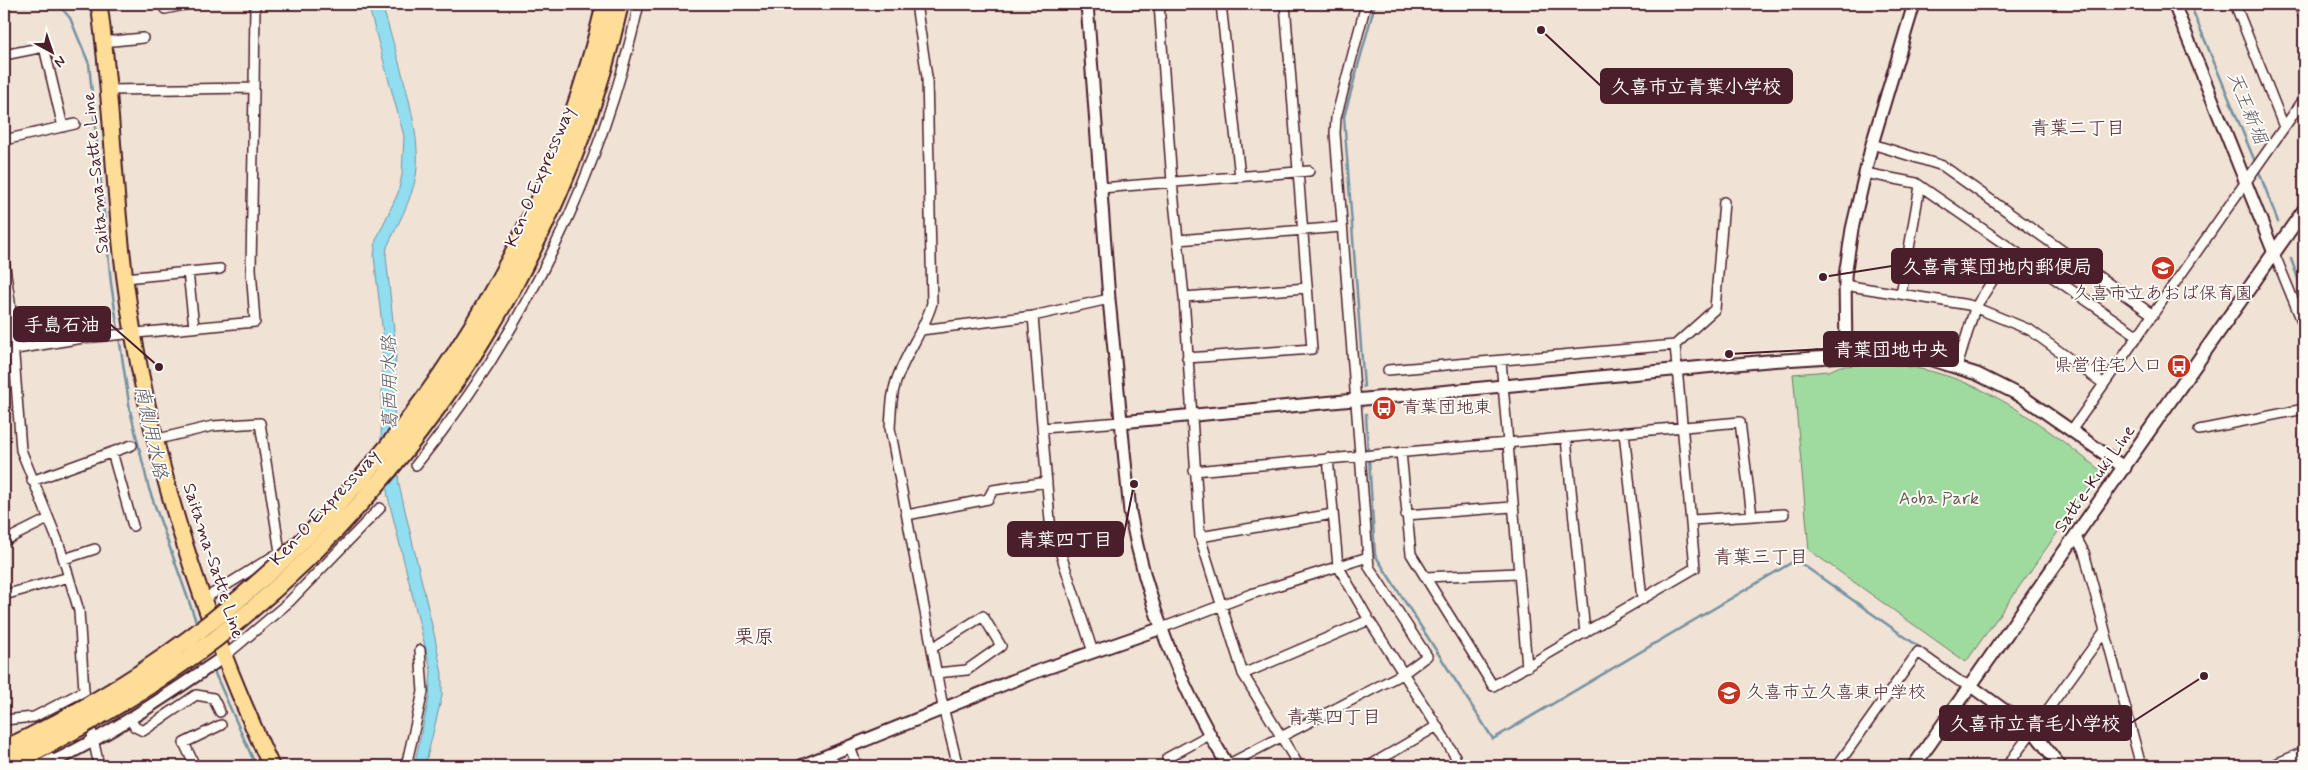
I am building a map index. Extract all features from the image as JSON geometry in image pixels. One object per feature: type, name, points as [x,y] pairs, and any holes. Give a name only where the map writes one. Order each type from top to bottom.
[{"type":"highway","name":"Ken-O Expressway","points":[[4,749],[66,718],[129,680],[166,656],[226,610],[276,567],[332,511],[409,420],[457,351],[521,237],[566,132],[589,64],[605,4]]},
{"type":"highway","name":"Ken-O Expressway","points":[[6,766],[76,730],[153,683],[237,622],[310,556],[401,456],[428,421],[493,322],[536,244],[567,171],[592,102],[620,4]]},
{"type":"main road","name":"Saitama-Satte Line","points":[[99,4],[125,278],[133,332],[154,440],[204,599],[225,656],[271,766]]},
{"type":"main road","name":"Satte-Kuki Line","points":[[1914,766],[2125,468],[2225,321],[2304,210]]},
{"type":"street","points":[[164,4],[165,9],[189,4]]},
{"type":"street","points":[[4,351],[133,332],[255,322],[252,268],[255,4]]},
{"type":"street","points":[[416,465],[476,385],[544,270],[584,179],[606,118],[639,4]]},
{"type":"street","points":[[916,4],[927,76],[933,271],[932,303],[895,385],[890,428],[943,708],[956,759],[960,766]]},
{"type":"street","points":[[1087,4],[1125,481],[1136,545],[1159,629],[1184,685],[1227,766],[1280,736],[1404,673],[1427,656],[1369,567],[1368,557],[1342,227],[1336,118],[1366,4]]},
{"type":"street","points":[[1159,4],[1172,182],[1184,298],[1190,414],[1200,537],[1243,674],[1298,766]]},
{"type":"street","points":[[1221,4],[1240,177]]},
{"type":"street","points":[[1187,358],[1312,349],[1285,4]]},
{"type":"street","points":[[1846,354],[1844,285],[1849,245],[1872,144],[1914,4]]},
{"type":"street","points":[[2174,4],[2247,178],[2274,253],[2304,326]]},
{"type":"street","points":[[2235,4],[2284,127]]},
{"type":"street","points":[[2298,4],[2304,18]]},
{"type":"street","points":[[103,42],[143,38]]},
{"type":"street","points":[[4,55],[44,46],[63,127]]},
{"type":"street","points":[[107,90],[254,88]]},
{"type":"street","points":[[2071,430],[2304,99]]},
{"type":"street","points":[[4,140],[75,124]]},
{"type":"street","points":[[1872,144],[1943,166],[2152,315]]},
{"type":"street","points":[[1101,188],[1309,171]]},
{"type":"street","points":[[1865,173],[1916,183],[2138,336]]},
{"type":"street","points":[[1901,294],[1920,186]]},
{"type":"street","points":[[1388,370],[1675,344],[1715,310],[1724,202]]},
{"type":"street","points":[[1178,240],[1342,227]]},
{"type":"street","points":[[1957,367],[1975,308],[2012,250]]},
{"type":"street","points":[[4,260],[14,349],[21,450],[64,559],[79,611],[84,691],[99,766]]},
{"type":"street","points":[[125,278],[220,269]]},
{"type":"street","points":[[188,272],[194,327]]},
{"type":"street","points":[[1844,285],[1975,308],[2030,330],[2104,384]]},
{"type":"street","points":[[1184,298],[1307,288]]},
{"type":"street","points":[[921,330],[1034,316],[1109,299]]},
{"type":"street","points":[[1034,316],[1050,521],[1093,652]]},
{"type":"street","points":[[1401,452],[1411,554],[1493,686],[1695,568],[1675,344]]},
{"type":"street","points":[[1042,428],[1846,354],[1903,355],[1926,358],[1957,367],[1977,374],[2023,396],[2125,468]]},
{"type":"street","points":[[1501,360],[1527,667]]},
{"type":"street","points":[[2199,430],[2304,409]]},
{"type":"street","points":[[1194,471],[1740,422],[1752,516]]},
{"type":"street","points":[[154,440],[213,426],[260,424],[280,552],[204,599]]},
{"type":"street","points":[[1624,432],[1642,599]]},
{"type":"street","points":[[1566,438],[1585,633]]},
{"type":"street","points":[[32,481],[132,445]]},
{"type":"street","points":[[112,452],[134,526]]},
{"type":"street","points":[[1328,458],[1338,566],[1369,620],[1455,756]]},
{"type":"street","points":[[907,515],[988,499],[993,490],[1047,482]]},
{"type":"street","points":[[1406,515],[1512,507]]},
{"type":"street","points":[[44,766],[73,753],[130,719],[225,656],[289,602],[380,508]]},
{"type":"street","points":[[1200,537],[1333,514]]},
{"type":"street","points":[[1692,520],[1784,514]]},
{"type":"street","points":[[4,541],[48,519]]},
{"type":"street","points":[[2076,537],[2084,552],[2141,766]]},
{"type":"street","points":[[64,559],[95,549]]},
{"type":"street","points":[[802,766],[943,708],[1220,605],[1368,557]]},
{"type":"street","points":[[1425,577],[1518,573]]},
{"type":"street","points":[[4,595],[69,577]]},
{"type":"street","points":[[932,648],[983,616],[1001,646],[967,670],[936,673]]},
{"type":"street","points":[[1243,674],[1369,620]]},
{"type":"street","points":[[2007,766],[2104,632]]},
{"type":"street","points":[[406,766],[423,692],[420,650]]},
{"type":"street","points":[[1837,766],[1918,652],[1959,681],[1971,686],[2033,731],[2060,766]]},
{"type":"street","points":[[4,720],[34,717],[84,691]]},
{"type":"street","points":[[130,719],[135,727],[143,731],[196,694],[213,698],[220,712]]},
{"type":"street","points":[[195,766],[184,742],[221,725]]},
{"type":"street","points":[[1369,766],[1437,726]]},
{"type":"street","points":[[1167,758],[1209,735]]},
{"type":"street","points":[[850,747],[858,766]]},
{"type":"street","points":[[2270,766],[2304,752]]},
{"type":"street","points":[[26,766],[73,753]]},
{"type":"green space","name":"Aoba Park","points":[[1883,364],[1915,368],[1945,375],[1973,386],[2026,415],[2101,471],[1966,662],[1809,550],[1793,374],[1829,371],[1840,366]]},
{"type":"water","name":"葛西用水路","points":[[368,4],[382,4],[406,90],[416,136],[416,176],[404,212],[387,247],[386,256],[396,349],[394,428],[399,485],[442,674],[442,696],[425,766],[414,766],[429,698],[431,670],[388,497],[381,444],[383,334],[374,256],[376,240],[398,193],[402,175],[404,136]]},
{"type":"waterway","name":"南側用水路","points":[[58,4],[70,18],[89,64],[111,283],[130,410],[149,489],[197,624]]},
{"type":"waterway","points":[[1364,387],[1344,117],[1375,4]]},
{"type":"waterway","name":"天王新堀","points":[[2190,4],[2256,164]]},
{"type":"waterway","name":"天王新堀","points":[[2258,169],[2278,222]]},
{"type":"waterway","name":"天王新堀","points":[[2291,259],[2304,295]]},
{"type":"waterway","points":[[1366,414],[1368,453]]},
{"type":"waterway","points":[[1369,458],[1375,555],[1493,739],[1796,560],[1959,675]]},
{"type":"waterway","name":"南側用水路","points":[[213,669],[256,766]]},
{"type":"place","name":"久喜市立青葉小学校","points":[[1541,30]]},
{"type":"place","name":"久喜市立あおば保育園","points":[[2163,268]]},
{"type":"place","name":"久喜青葉団地内郵便局","points":[[1823,277]]},
{"type":"place","name":"青葉団地中央","points":[[1729,354]]},
{"type":"place","name":"県営住宅入口","points":[[2179,366]]},
{"type":"place","name":"手島石油","points":[[159,367]]},
{"type":"place","name":"青葉団地東","points":[[1384,408]]},
{"type":"place","name":"青葉四丁目","points":[[1134,484]]},
{"type":"place","name":"久喜市立青毛小学校","points":[[2204,676]]},
{"type":"place","name":"久喜市立久喜東中学校","points":[[1729,693]]},
{"type":"district","name":"青葉二丁目","points":[[2078,128]]},
{"type":"district","name":"青葉三丁目","points":[[1761,557]]},
{"type":"district","name":"栗原","points":[[754,637]]},
{"type":"district","name":"青葉四丁目","points":[[1334,717]]}]
